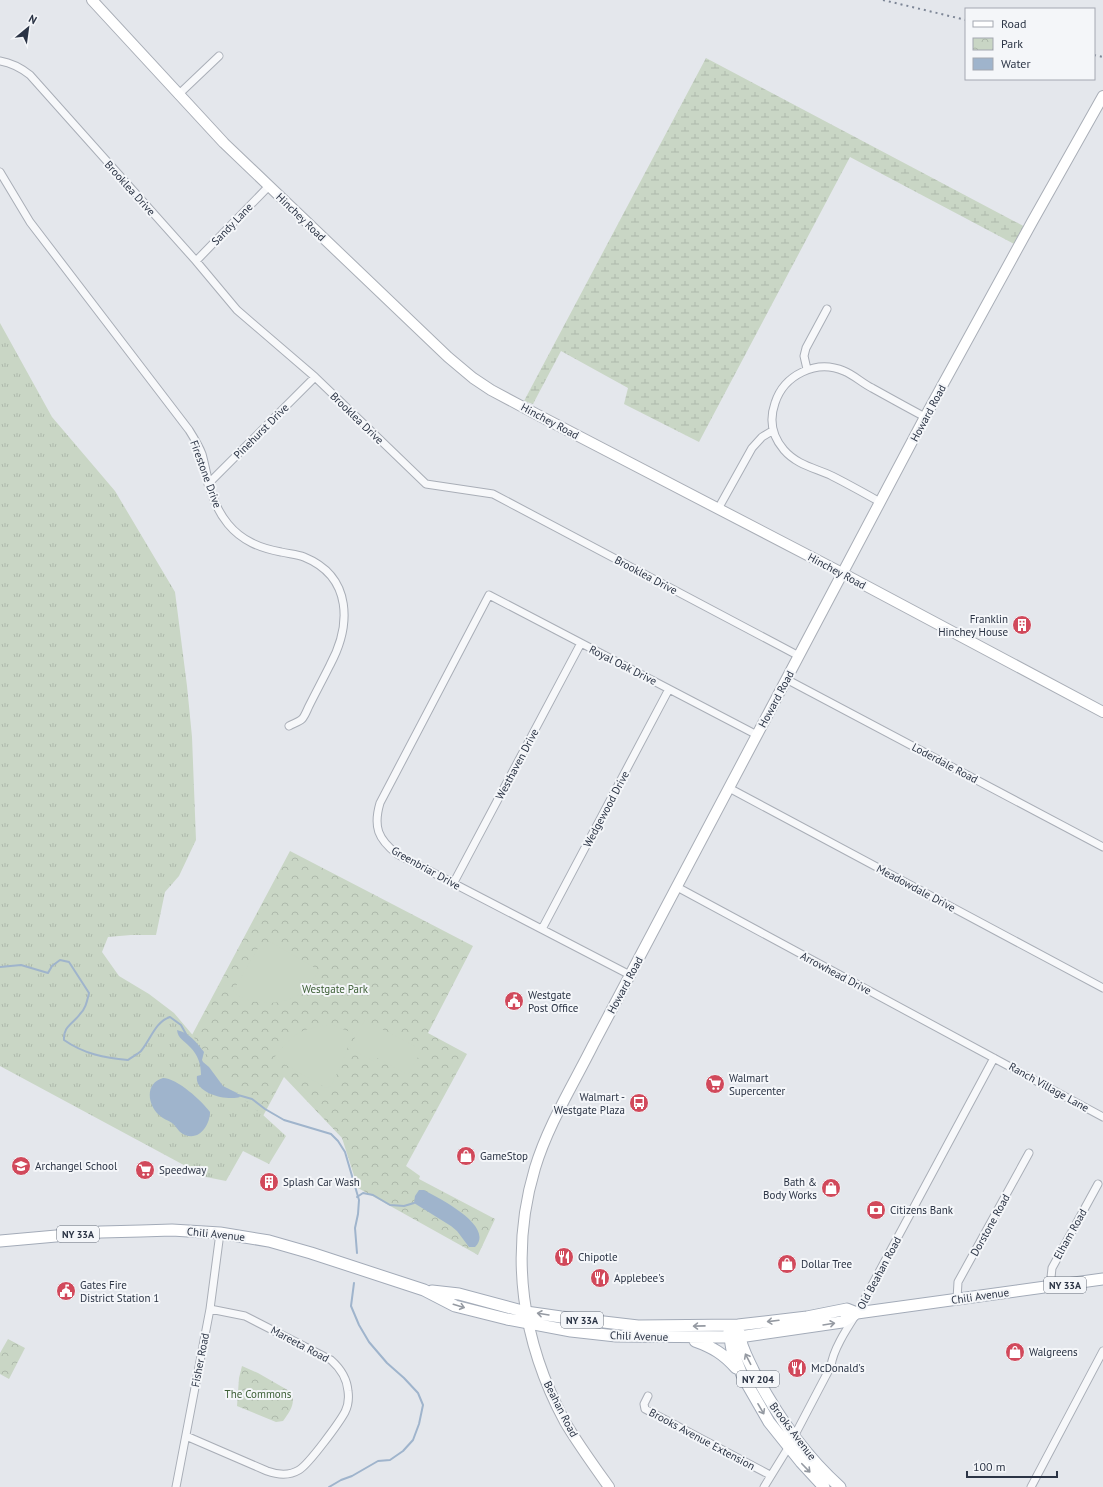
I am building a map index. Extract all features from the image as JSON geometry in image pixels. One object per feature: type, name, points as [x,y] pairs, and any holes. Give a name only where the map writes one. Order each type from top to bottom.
[{"type":"main road","name":"Chili Avenue","points":[[0,1241],[141,1230],[220,1233],[269,1241],[424,1290],[455,1306],[528,1324],[616,1336],[735,1338],[842,1322],[857,1314],[1103,1279]]},
{"type":"main road","name":"Chili Avenue","points":[[424,1290],[459,1294],[526,1312],[638,1326],[733,1325],[807,1316],[847,1309],[857,1314]]},
{"type":"main road","name":"Brooks Avenue","points":[[733,1325],[735,1338],[732,1350],[742,1375],[769,1422],[788,1448],[824,1487]]},
{"type":"main road","name":"NY 204","points":[[687,1338],[718,1351],[729,1360],[742,1375]]},
{"type":"main road","name":"Brooks Avenue","points":[[735,1338],[743,1350],[764,1391],[794,1435],[827,1475],[840,1487]]},
{"type":"street","name":"Hinchey Road","points":[[92,0],[178,95],[224,143],[448,357],[472,378],[536,414],[842,573],[1103,712]]},
{"type":"street","points":[[178,95],[219,56]]},
{"type":"street","name":"Brooklea Drive","points":[[0,60],[19,67],[30,75],[196,261],[237,310],[314,377],[426,484],[493,494],[799,656]]},
{"type":"street","name":"Howard Road","points":[[528,1324],[522,1287],[521,1241],[535,1167],[557,1115],[925,417],[1103,96]]},
{"type":"street","name":"Firestone Drive","points":[[0,172],[30,222],[190,430],[202,454],[208,484],[215,503],[225,520],[242,537],[258,546],[296,555],[312,561],[325,571],[339,589],[345,614],[344,625],[335,656],[302,720],[288,726]]},
{"type":"street","name":"Sandy Lane","points":[[196,261],[269,186]]},
{"type":"street","points":[[807,369],[804,356],[806,348],[827,309]]},
{"type":"street","points":[[880,502],[834,477],[805,466],[795,460],[784,450],[772,431],[772,411],[777,398],[784,386],[796,375],[807,369],[830,367],[843,370],[867,386],[925,417]]},
{"type":"street","name":"Pinehurst Drive","points":[[208,484],[314,377]]},
{"type":"street","points":[[718,509],[752,448],[762,437],[772,431]]},
{"type":"street","name":"Royal Oak Drive","points":[[490,595],[757,735]]},
{"type":"street","name":"Greenbriar Drive","points":[[490,595],[380,803],[376,816],[376,827],[388,848],[397,854],[630,975]]},
{"type":"street","name":"Westhaven Drive","points":[[453,884],[582,643]]},
{"type":"street","name":"Loderdale Road","points":[[786,679],[1103,847]]},
{"type":"street","name":"Wedgewood Drive","points":[[542,929],[669,689]]},
{"type":"street","name":"Meadowdale Drive","points":[[729,788],[1103,988]]},
{"type":"street","name":"Arrowhead Drive","points":[[677,888],[994,1058]]},
{"type":"street","name":"Ranch Village Lane","points":[[994,1058],[1103,1117]]},
{"type":"street","name":"Old Beahan Road","points":[[764,1487],[788,1448],[831,1366],[832,1359],[849,1325],[857,1314],[994,1058]]},
{"type":"street","name":"Dorstone Road","points":[[957,1299],[958,1282],[1029,1153]]},
{"type":"street","name":"Elham Road","points":[[1050,1287],[1052,1268],[1098,1184]]},
{"type":"street","name":"Fisher Road","points":[[176,1487],[210,1309],[220,1233]]},
{"type":"street","name":"Mareeta Road","points":[[186,1436],[267,1471],[277,1474],[289,1474],[300,1470],[308,1462],[340,1420],[348,1403],[348,1390],[345,1377],[331,1360],[245,1316],[210,1309]]},
{"type":"street","name":"Beahan Road","points":[[528,1324],[534,1347],[555,1401],[566,1423],[609,1487]]},
{"type":"street","points":[[1031,1487],[1103,1352]]},
{"type":"street","name":"Brooks Avenue Extension","points":[[648,1396],[644,1404],[646,1409],[770,1475]]},
{"type":"green space","points":[[706,58],[1029,229],[1016,245],[850,157],[699,442],[624,404],[628,388],[561,351],[533,404],[524,401]]},
{"type":"green space","points":[[0,323],[52,417],[115,491],[175,592],[192,737],[196,840],[179,876],[165,892],[156,935],[108,937],[102,952],[119,976],[149,994],[174,1013],[251,1104],[286,1136],[269,1164],[243,1151],[226,1181],[206,1177],[0,1066]]},
{"type":"green space","name":"Westgate Park","points":[[290,851],[473,946],[428,1033],[467,1054],[406,1166],[420,1176],[419,1179],[495,1219],[478,1255],[358,1188],[342,1138],[284,1077],[263,1116],[232,1088],[192,1035]]},
{"type":"green space","points":[[271,942],[319,970],[306,989],[292,998],[275,1003],[248,1000],[233,991],[261,943]]},
{"type":"green space","points":[[365,1020],[422,1050],[408,1075],[377,1058],[375,1062],[349,1048]]},
{"type":"green space","points":[[332,1025],[353,1033],[342,1063],[331,1086],[326,1088],[274,1058],[286,1043],[298,1033],[313,1028]]},
{"type":"green space","points":[[8,1339],[25,1348],[9,1379],[0,1374],[0,1353]]},
{"type":"green space","name":"The Commons","points":[[242,1366],[258,1373],[291,1392],[293,1404],[283,1421],[276,1422],[237,1406],[239,1378]]},
{"type":"water","points":[[177,1030],[186,1033],[195,1041],[204,1052],[203,1062],[209,1067],[223,1086],[237,1093],[240,1097],[220,1097],[206,1092],[201,1087],[197,1082],[197,1076],[201,1075],[198,1060],[193,1050],[180,1037]]},
{"type":"water","points":[[163,1078],[169,1079],[182,1086],[195,1096],[210,1112],[208,1122],[200,1134],[190,1136],[183,1134],[155,1110],[150,1100],[151,1089],[153,1084]]},
{"type":"water","points":[[419,1190],[424,1190],[441,1199],[472,1222],[478,1230],[479,1239],[475,1247],[469,1247],[457,1231],[451,1226],[414,1203],[415,1196]]},
{"type":"waterway","points":[[0,967],[21,965],[48,973],[52,966],[60,960],[69,962],[89,993],[84,1009],[65,1031],[64,1040],[87,1052],[111,1058],[128,1060],[141,1051],[157,1027],[165,1019],[170,1017],[181,1025],[186,1034]]},
{"type":"waterway","points":[[238,1095],[252,1099],[265,1109],[284,1120],[331,1134],[338,1141],[345,1152],[359,1200],[355,1228],[357,1253]]},
{"type":"waterway","points":[[357,1197],[363,1193],[373,1195],[390,1205],[404,1206],[414,1203]]},
{"type":"waterway","points":[[329,1487],[378,1461],[390,1460],[403,1451],[413,1440],[419,1424],[423,1405],[418,1393],[387,1363],[369,1342],[359,1325],[351,1306],[354,1283]]},
{"type":"railway","points":[[883,0],[965,20]]},
{"type":"railway","points":[[1095,55],[1103,57]]},
{"type":"place","name":"Franklin Hinchey House","points":[[1022,625]]},
{"type":"place","name":"Westgate Post Office","points":[[514,1001]]},
{"type":"place","name":"Walmart Supercenter","points":[[715,1084]]},
{"type":"place","name":"Walmart - Westgate Plaza","points":[[639,1103]]},
{"type":"place","name":"GameStop","points":[[466,1156]]},
{"type":"place","name":"Archangel School","points":[[21,1166]]},
{"type":"place","name":"Speedway","points":[[145,1170]]},
{"type":"place","name":"Splash Car Wash","points":[[269,1182]]},
{"type":"place","name":"Bath & Body Works","points":[[831,1188]]},
{"type":"place","name":"Citizens Bank","points":[[876,1210]]},
{"type":"place","name":"Chipotle","points":[[564,1257]]},
{"type":"place","name":"Dollar Tree","points":[[787,1264]]},
{"type":"place","name":"Applebee's","points":[[600,1278]]},
{"type":"place","name":"Gates Fire District Station 1","points":[[66,1291]]},
{"type":"place","name":"Walgreens","points":[[1015,1352]]},
{"type":"place","name":"McDonald's","points":[[797,1368]]}]
